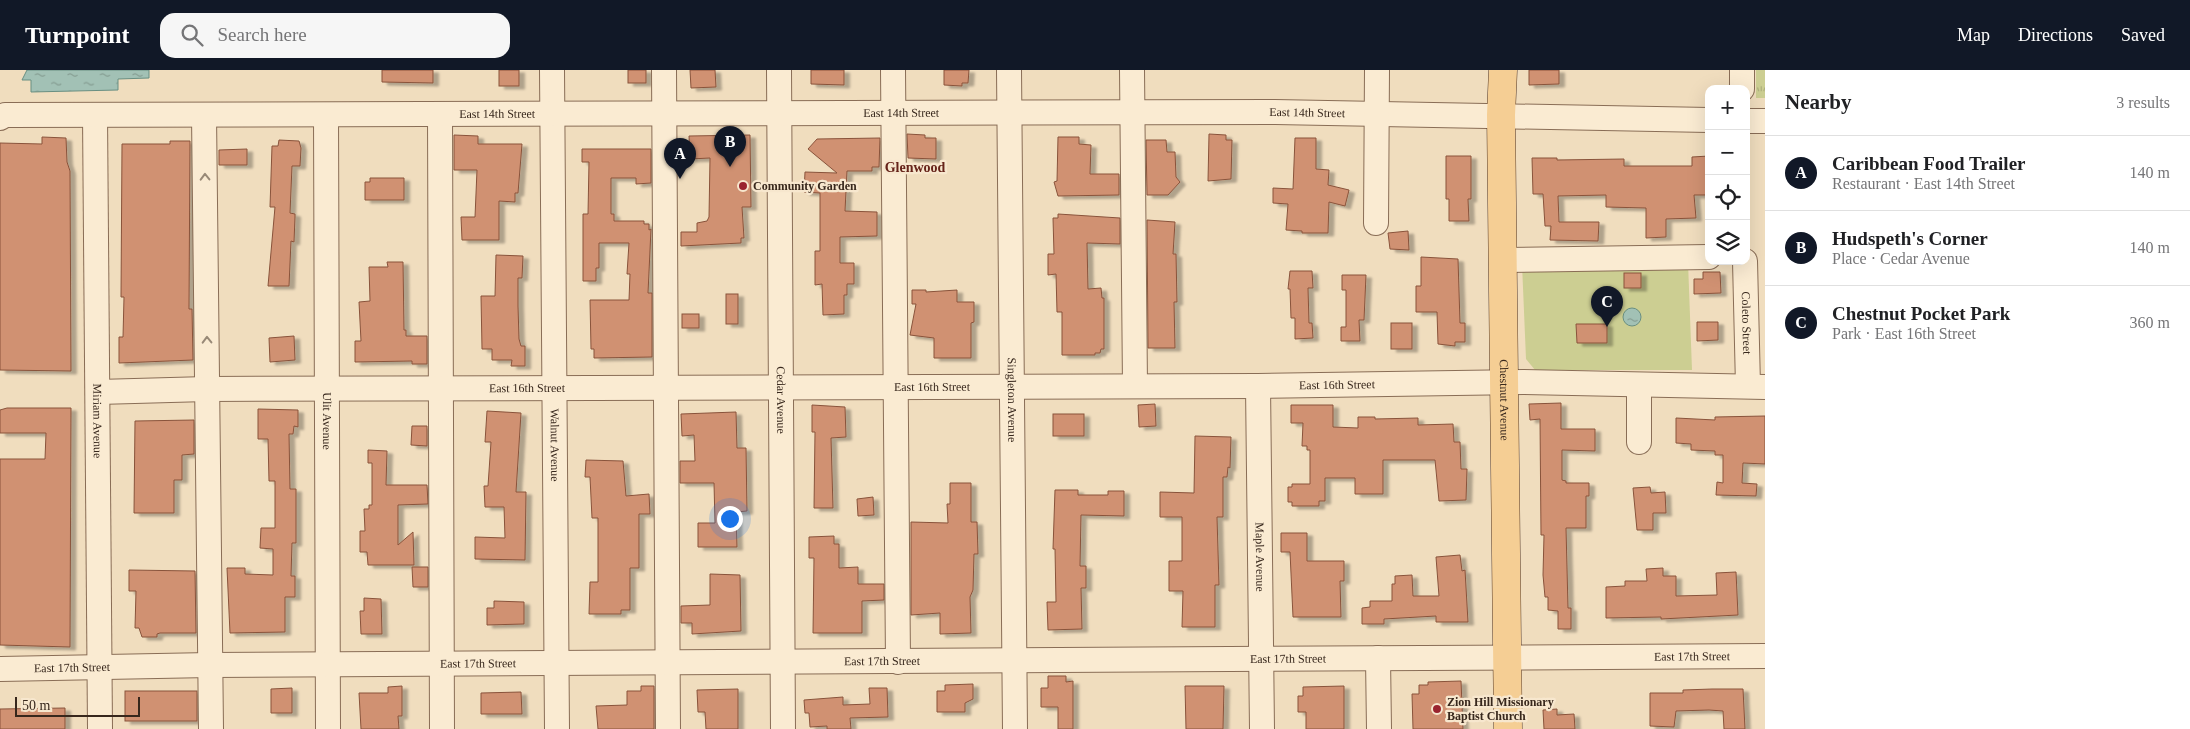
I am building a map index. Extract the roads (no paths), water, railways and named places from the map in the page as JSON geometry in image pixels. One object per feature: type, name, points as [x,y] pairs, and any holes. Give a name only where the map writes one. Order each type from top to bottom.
[{"type":"main road","name":"Chestnut Avenue","points":[[1503,70],[1501,115],[1508,729]]},
{"type":"street","name":"Walnut Avenue","points":[[552,70],[557,729]]},
{"type":"street","points":[[664,70],[668,729]]},
{"type":"street","name":"Cedar Avenue","points":[[779,70],[783,729]]},
{"type":"street","points":[[893,70],[898,662]]},
{"type":"street","name":"Singleton Avenue","points":[[1009,70],[1015,729]]},
{"type":"street","points":[[1132,70],[1135,386]]},
{"type":"street","points":[[1376,224],[1377,70]]},
{"type":"street","points":[[1742,70],[1742,85]]},
{"type":"street","name":"East 14th Street","points":[[0,118],[6,115],[96,114],[553,115],[894,112],[1377,112],[1705,120]]},
{"type":"street","name":"Miriam Avenue","points":[[96,114],[100,729]]},
{"type":"street","points":[[204,114],[211,729]]},
{"type":"street","name":"Ulit Avenue","points":[[326,114],[326,665],[328,729]]},
{"type":"street","points":[[440,114],[442,729]]},
{"type":"street","points":[[1750,121],[1765,121]]},
{"type":"street","points":[[1504,260],[1705,257]]},
{"type":"street","points":[[1750,257],[1765,257]]},
{"type":"street","name":"Coleto Street","points":[[1745,265],[1756,387]]},
{"type":"street","name":"East 16th Street","points":[[98,392],[327,388],[1258,386],[1504,383],[1756,387]]},
{"type":"street","name":"Maple Avenue","points":[[1258,386],[1262,729]]},
{"type":"street","points":[[1639,386],[1639,442]]},
{"type":"street","name":"East 17th Street","points":[[0,669],[442,664],[1261,661],[1378,658],[1765,656]]},
{"type":"street","points":[[1378,658],[1379,729]]},
{"type":"water","points":[[27,70],[149,70],[149,78],[118,79],[118,90],[31,92],[31,80],[22,80]]},
{"type":"water","points":[[1632,308],[1640,313],[1641,317],[1636,325],[1632,326],[1624,321],[1623,317],[1628,309]]},
{"type":"place","name":"Hudspeth's Corner","points":[[730,167]]},
{"type":"place","name":"Caribbean Food Trailer","points":[[680,179]]},
{"type":"place","name":"Community Garden","points":[[743,186]]},
{"type":"place","name":"Chestnut Pocket Park","points":[[1607,327]]},
{"type":"place","name":"Zion Hill Missionary Baptist Church","points":[[1437,709]]},
{"type":"district","name":"Glenwood","points":[[915,167]]}]
